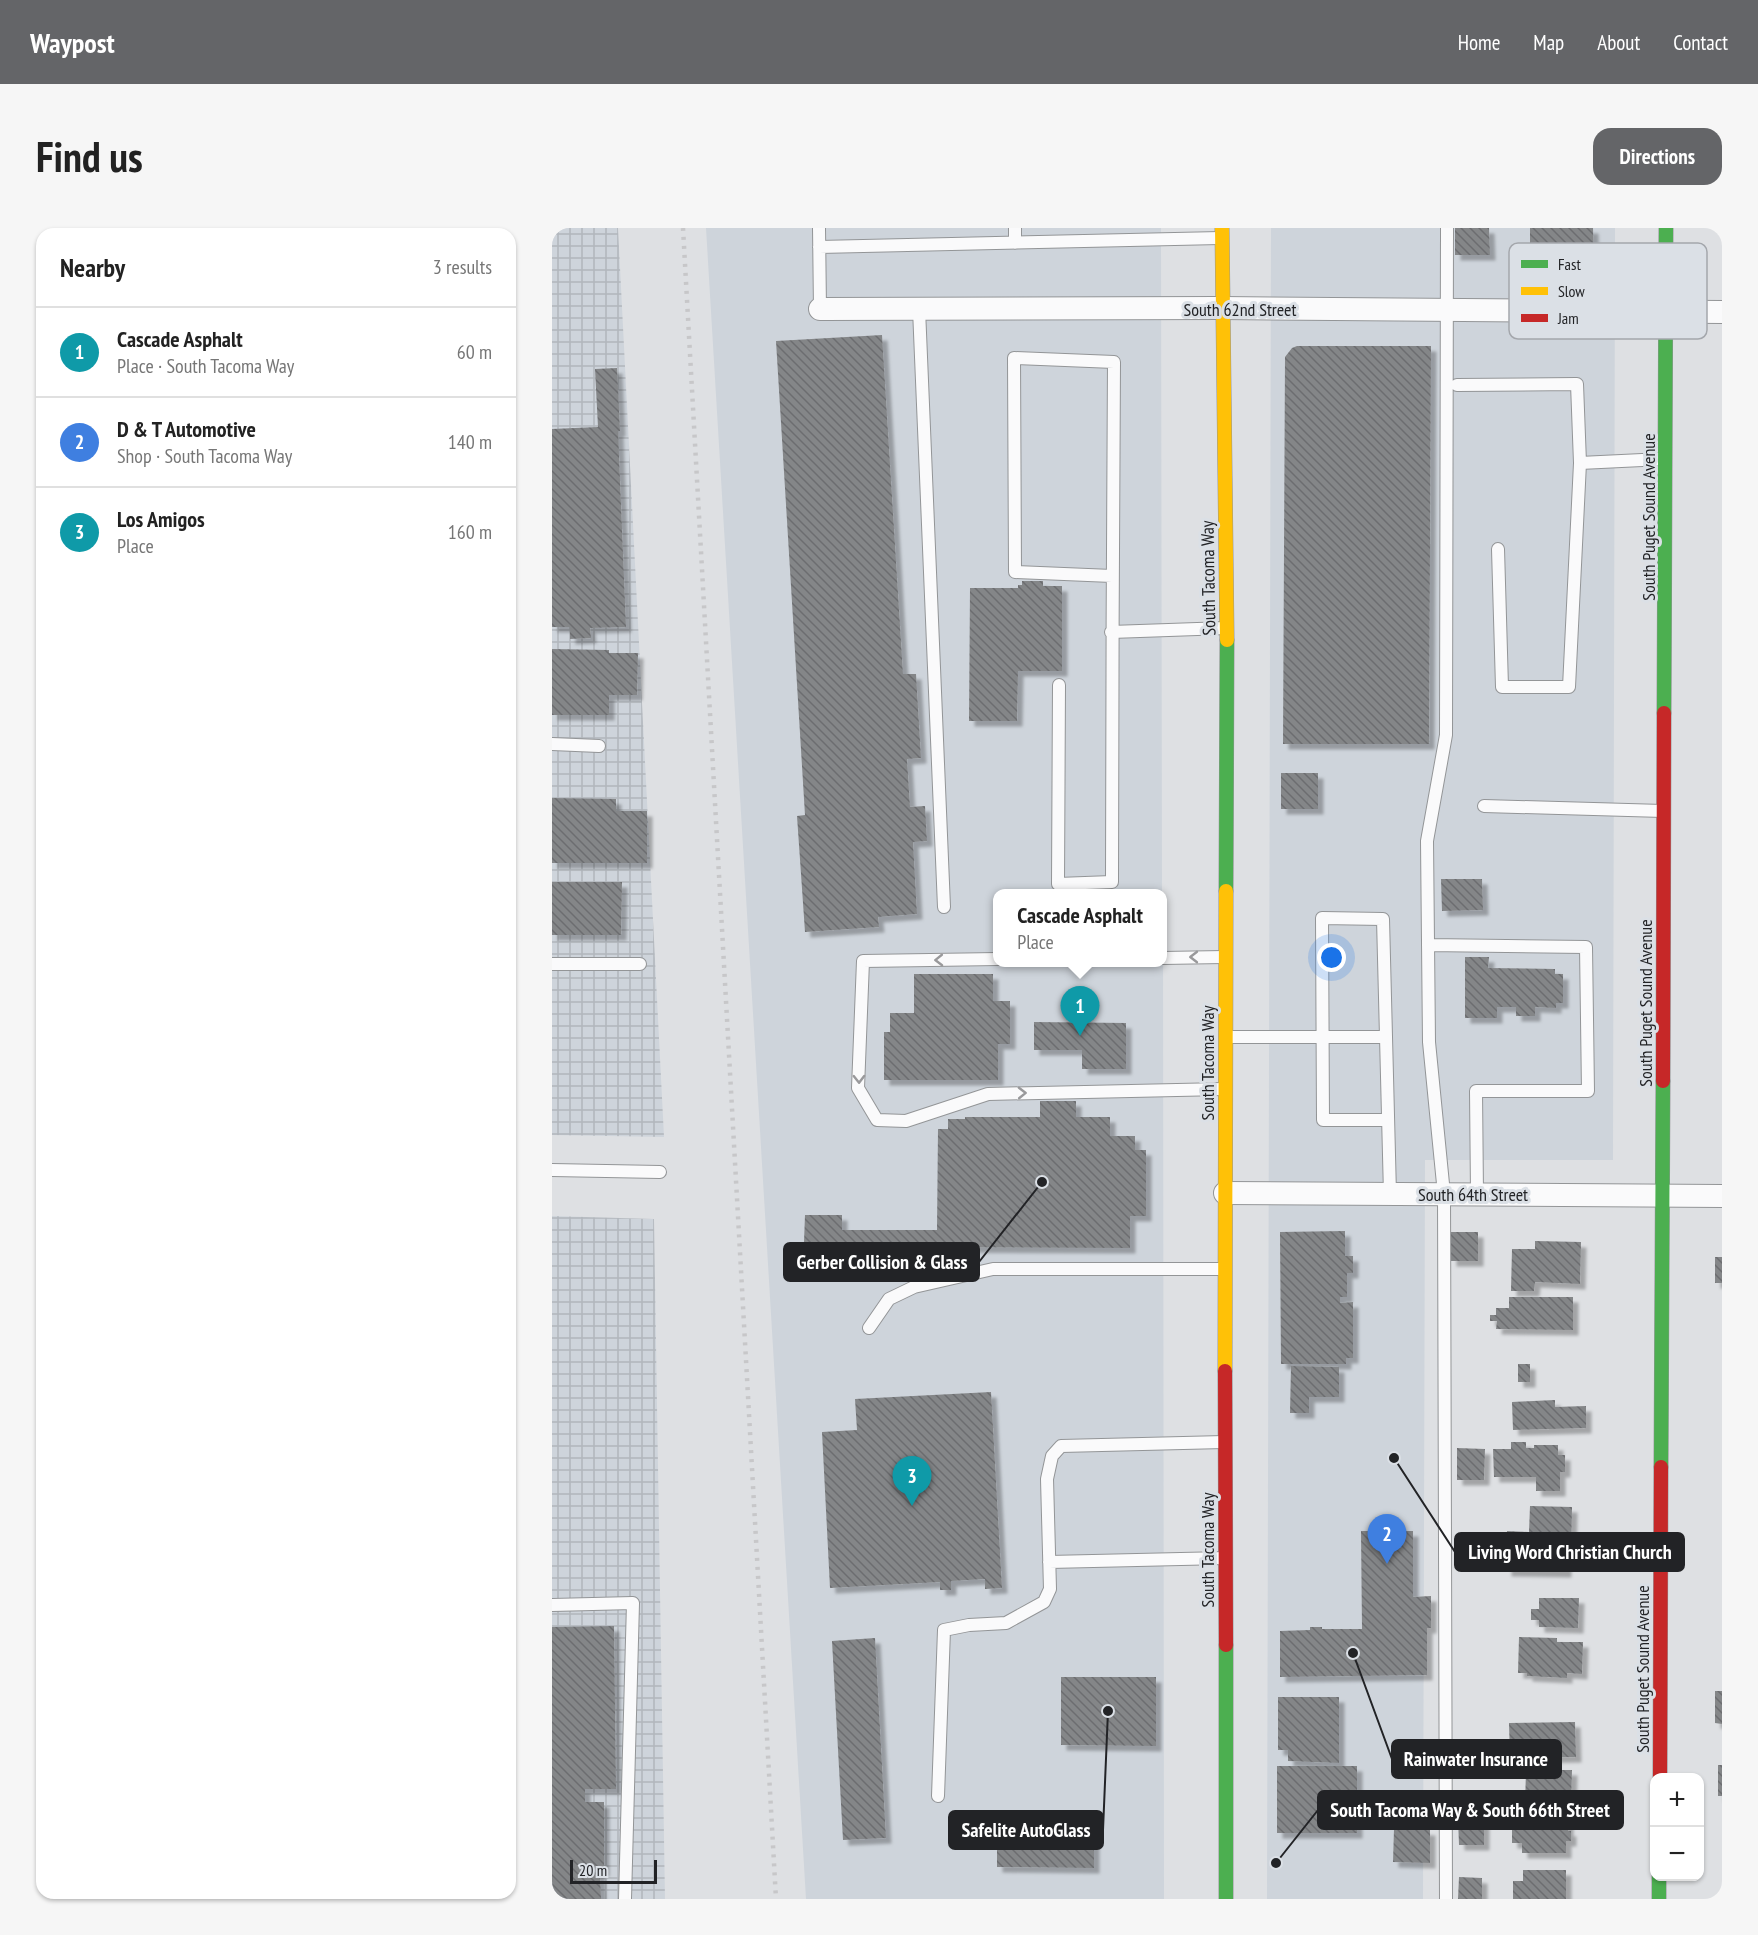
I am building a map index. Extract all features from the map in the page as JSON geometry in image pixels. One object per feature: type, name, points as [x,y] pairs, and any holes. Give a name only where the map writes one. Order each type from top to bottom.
[{"type":"main road","name":"South Puget Sound Avenue","points":[[1666,228],[1666,243]]},
{"type":"main road","name":"South Tacoma Way","points":[[1222,233],[1227,628],[1226,1899]]},
{"type":"main road","name":"South Puget Sound Avenue","points":[[1660,1773],[1667,339]]},
{"type":"main road","points":[[1659,1881],[1659,1899]]},
{"type":"street","name":"South 62nd Street","points":[[819,309],[1509,310]]},
{"type":"street","name":"South 62nd Street","points":[[1707,312],[1722,312]]},
{"type":"street","name":"South 64th Street","points":[[1225,1193],[1722,1196]]},
{"type":"lane","name":"South 62nd Street","points":[[819,228],[819,309]]},
{"type":"lane","points":[[1015,228],[1015,243]]},
{"type":"lane","points":[[1111,228],[1111,242]]},
{"type":"lane","points":[[1446,1899],[1444,1194],[1429,1042],[1427,841],[1446,735],[1447,228]]},
{"type":"lane","points":[[819,247],[1111,242],[1222,233]]},
{"type":"lane","points":[[919,309],[944,907]]},
{"type":"lane","points":[[1059,685],[1058,884],[1112,882],[1114,362],[1014,358],[1015,572],[1112,576]]},
{"type":"lane","points":[[1457,385],[1577,384],[1580,463],[1569,687],[1502,687],[1498,549]]},
{"type":"lane","points":[[1580,463],[1666,458]]},
{"type":"lane","points":[[1112,632],[1227,628]]},
{"type":"lane","points":[[552,744],[599,746]]},
{"type":"lane","points":[[1484,806],[1664,812]]},
{"type":"lane","points":[[1388,1120],[1323,1120],[1322,918],[1383,919],[1390,1194]]},
{"type":"lane","points":[[1428,945],[1586,947],[1588,1091],[1476,1091],[1477,1194]]},
{"type":"lane","points":[[1167,958],[1226,957]]},
{"type":"lane","points":[[993,959],[863,961],[858,1088],[877,1120],[906,1121],[988,1094],[1225,1089]]},
{"type":"lane","points":[[552,963],[640,964]]},
{"type":"lane","points":[[1225,1037],[1386,1037]]},
{"type":"lane","points":[[552,1170],[660,1172]]},
{"type":"lane","points":[[869,1328],[889,1299],[914,1287],[993,1269],[1225,1269]]},
{"type":"lane","points":[[938,1796],[944,1630],[969,1625],[1006,1623],[1044,1602],[1050,1589],[1047,1479],[1052,1456],[1061,1446],[1225,1442]]},
{"type":"lane","points":[[1049,1562],[1225,1558]]},
{"type":"lane","points":[[552,1605],[633,1603],[625,1899]]},
{"type":"shaded area","points":[[552,228],[618,228],[664,1137],[552,1135]]},
{"type":"shaded area","points":[[706,228],[1161,228],[1162,889],[993,889],[993,967],[1163,967],[1164,1899],[806,1899]]},
{"type":"shaded area","points":[[1271,228],[1615,228],[1615,243],[1509,243],[1509,339],[1615,339],[1613,1160],[1425,1160],[1423,1899],[1267,1899]]},
{"type":"shaded area","points":[[552,1216],[654,1219],[665,1899],[552,1899]]},
{"type":"building","points":[[1455,228],[1489,228],[1490,255],[1455,255]]},
{"type":"building","points":[[1530,228],[1593,228],[1594,243],[1530,243]]},
{"type":"building","points":[[882,335],[903,674],[916,674],[921,758],[907,759],[910,807],[925,806],[927,841],[913,842],[917,914],[878,917],[879,927],[805,932],[797,816],[805,815],[776,341]]},
{"type":"building","points":[[1297,346],[1431,346],[1429,744],[1283,744],[1285,357],[1292,348]]},
{"type":"building","points":[[617,368],[626,627],[590,628],[591,638],[570,639],[570,627],[552,627],[552,429],[598,427],[595,369]]},
{"type":"building","points":[[1022,581],[1043,581],[1043,586],[1062,586],[1062,671],[1018,671],[1017,721],[969,721],[970,588],[1018,588],[1018,585],[1022,585]]},
{"type":"building","points":[[552,649],[638,653],[637,695],[609,695],[609,715],[552,715]]},
{"type":"building","points":[[1281,773],[1318,773],[1318,809],[1281,809]]},
{"type":"building","points":[[552,798],[616,799],[616,811],[647,811],[647,863],[552,863]]},
{"type":"building","points":[[1441,879],[1482,879],[1483,910],[1442,911]]},
{"type":"building","points":[[552,882],[622,882],[621,935],[552,935]]},
{"type":"building","points":[[1465,957],[1489,957],[1488,968],[1555,969],[1555,974],[1563,974],[1563,1003],[1556,1003],[1556,1008],[1535,1007],[1535,1016],[1516,1016],[1516,1007],[1497,1007],[1497,1018],[1465,1018]]},
{"type":"building","points":[[914,974],[993,974],[993,1001],[1010,1001],[1010,1044],[998,1044],[998,1080],[884,1080],[884,1032],[890,1032],[890,1013],[914,1013]]},
{"type":"building","points":[[1034,1022],[1126,1023],[1126,1069],[1082,1069],[1082,1050],[1034,1050]]},
{"type":"building","points":[[1040,1101],[1076,1101],[1076,1117],[1110,1117],[1110,1136],[1135,1136],[1135,1150],[1146,1150],[1146,1216],[1130,1216],[1130,1248],[842,1247],[842,1242],[804,1242],[805,1215],[842,1215],[842,1230],[937,1230],[938,1129],[948,1129],[948,1119],[965,1119],[965,1117],[1040,1117]]},
{"type":"building","points":[[1345,1231],[1345,1256],[1353,1256],[1353,1273],[1347,1273],[1347,1297],[1340,1297],[1340,1303],[1353,1302],[1353,1358],[1346,1358],[1346,1364],[1281,1364],[1280,1232]]},
{"type":"building","points":[[1451,1232],[1478,1232],[1478,1261],[1451,1261]]},
{"type":"building","points":[[1535,1241],[1581,1242],[1580,1284],[1535,1282],[1534,1291],[1511,1291],[1512,1249],[1535,1249]]},
{"type":"building","points":[[1715,1257],[1722,1257],[1722,1283],[1715,1283]]},
{"type":"building","points":[[1509,1297],[1573,1297],[1573,1330],[1496,1329],[1497,1321],[1490,1321],[1490,1315],[1496,1315],[1496,1308],[1509,1308]]},
{"type":"building","points":[[1518,1364],[1530,1364],[1530,1382],[1518,1382]]},
{"type":"building","points":[[1291,1366],[1339,1367],[1339,1397],[1309,1397],[1309,1413],[1290,1413]]},
{"type":"building","points":[[991,1392],[1002,1588],[985,1589],[985,1579],[951,1581],[951,1590],[940,1590],[940,1582],[830,1588],[822,1432],[857,1430],[855,1399]]},
{"type":"building","points":[[1555,1400],[1555,1407],[1586,1406],[1586,1428],[1513,1430],[1512,1402]]},
{"type":"building","points":[[1511,1442],[1526,1442],[1526,1448],[1534,1448],[1534,1445],[1558,1445],[1558,1455],[1565,1455],[1565,1472],[1560,1472],[1560,1491],[1536,1491],[1536,1477],[1494,1477],[1493,1449],[1511,1449]]},
{"type":"building","points":[[1457,1448],[1485,1449],[1484,1480],[1457,1480]]},
{"type":"building","points":[[1530,1506],[1572,1507],[1571,1559],[1566,1559],[1566,1572],[1506,1571],[1507,1531],[1529,1532]]},
{"type":"building","points":[[1361,1531],[1413,1531],[1413,1597],[1431,1596],[1431,1628],[1427,1628],[1427,1675],[1280,1677],[1280,1631],[1310,1630],[1310,1627],[1362,1629]]},
{"type":"building","points":[[1539,1598],[1579,1598],[1578,1628],[1539,1627],[1539,1620],[1531,1620],[1531,1609],[1539,1609]]},
{"type":"building","points":[[614,1626],[616,1789],[585,1789],[585,1802],[604,1802],[604,1871],[600,1871],[601,1899],[552,1899],[552,1627]]},
{"type":"building","points":[[1519,1637],[1557,1638],[1557,1642],[1583,1642],[1582,1674],[1567,1673],[1567,1678],[1527,1676],[1527,1673],[1518,1673]]},
{"type":"building","points":[[875,1638],[886,1838],[843,1840],[832,1641]]},
{"type":"building","points":[[1061,1677],[1156,1677],[1156,1746],[1061,1745]]},
{"type":"building","points":[[1715,1691],[1722,1691],[1722,1724],[1715,1723]]},
{"type":"building","points":[[1278,1697],[1339,1697],[1339,1763],[1288,1761],[1288,1750],[1278,1750]]},
{"type":"building","points":[[1575,1722],[1576,1757],[1510,1758],[1509,1723]]},
{"type":"building","points":[[1718,1765],[1722,1765],[1722,1796],[1718,1796]]},
{"type":"building","points":[[1277,1766],[1357,1766],[1357,1833],[1277,1833]]},
{"type":"building","points":[[1526,1770],[1572,1770],[1571,1806],[1525,1805]]},
{"type":"building","points":[[1458,1818],[1484,1818],[1484,1845],[1459,1845]]},
{"type":"building","points":[[1512,1818],[1568,1819],[1571,1841],[1566,1841],[1566,1853],[1522,1853],[1522,1843],[1512,1843]]},
{"type":"building","points":[[997,1826],[1094,1826],[1094,1868],[997,1867]]},
{"type":"building","points":[[1394,1829],[1430,1830],[1430,1863],[1393,1862]]},
{"type":"building","points":[[1523,1870],[1566,1870],[1566,1899],[1513,1899],[1513,1881],[1523,1881]]},
{"type":"building","points":[[1459,1877],[1482,1878],[1482,1899],[1458,1899]]},
{"type":"railway","points":[[683,228],[776,1899]]},
{"type":"traffic: fast","points":[[1666,228],[1666,243]]},
{"type":"traffic: fast","points":[[1664,713],[1666,339]]},
{"type":"traffic: fast","points":[[1226,891],[1227,640]]},
{"type":"traffic: fast","points":[[1661,1467],[1663,1081]]},
{"type":"traffic: fast","points":[[1226,1645],[1226,1899]]},
{"type":"traffic: fast","points":[[1659,1881],[1659,1899]]},
{"type":"traffic: slow","points":[[1222,228],[1227,640]]},
{"type":"traffic: slow","points":[[1225,1371],[1226,891]]},
{"type":"traffic: jam","points":[[1663,1081],[1664,713]]},
{"type":"traffic: jam","points":[[1225,1371],[1226,1645]]},
{"type":"traffic: jam","points":[[1660,1773],[1661,1467]]},
{"type":"place","name":"Cascade Asphalt","points":[[1080,1036]]},
{"type":"place","name":"Gerber Collision & Glass","points":[[1042,1182]]},
{"type":"place","name":"Living Word Christian Church","points":[[1394,1458]]},
{"type":"place","name":"Los Amigos","points":[[912,1506]]},
{"type":"place","name":"D & T Automotive","points":[[1387,1564]]},
{"type":"place","name":"Rainwater Insurance","points":[[1353,1653]]},
{"type":"place","name":"Safelite AutoGlass","points":[[1108,1711]]},
{"type":"place","name":"South Tacoma Way & South 66th Street","points":[[1276,1863]]}]
